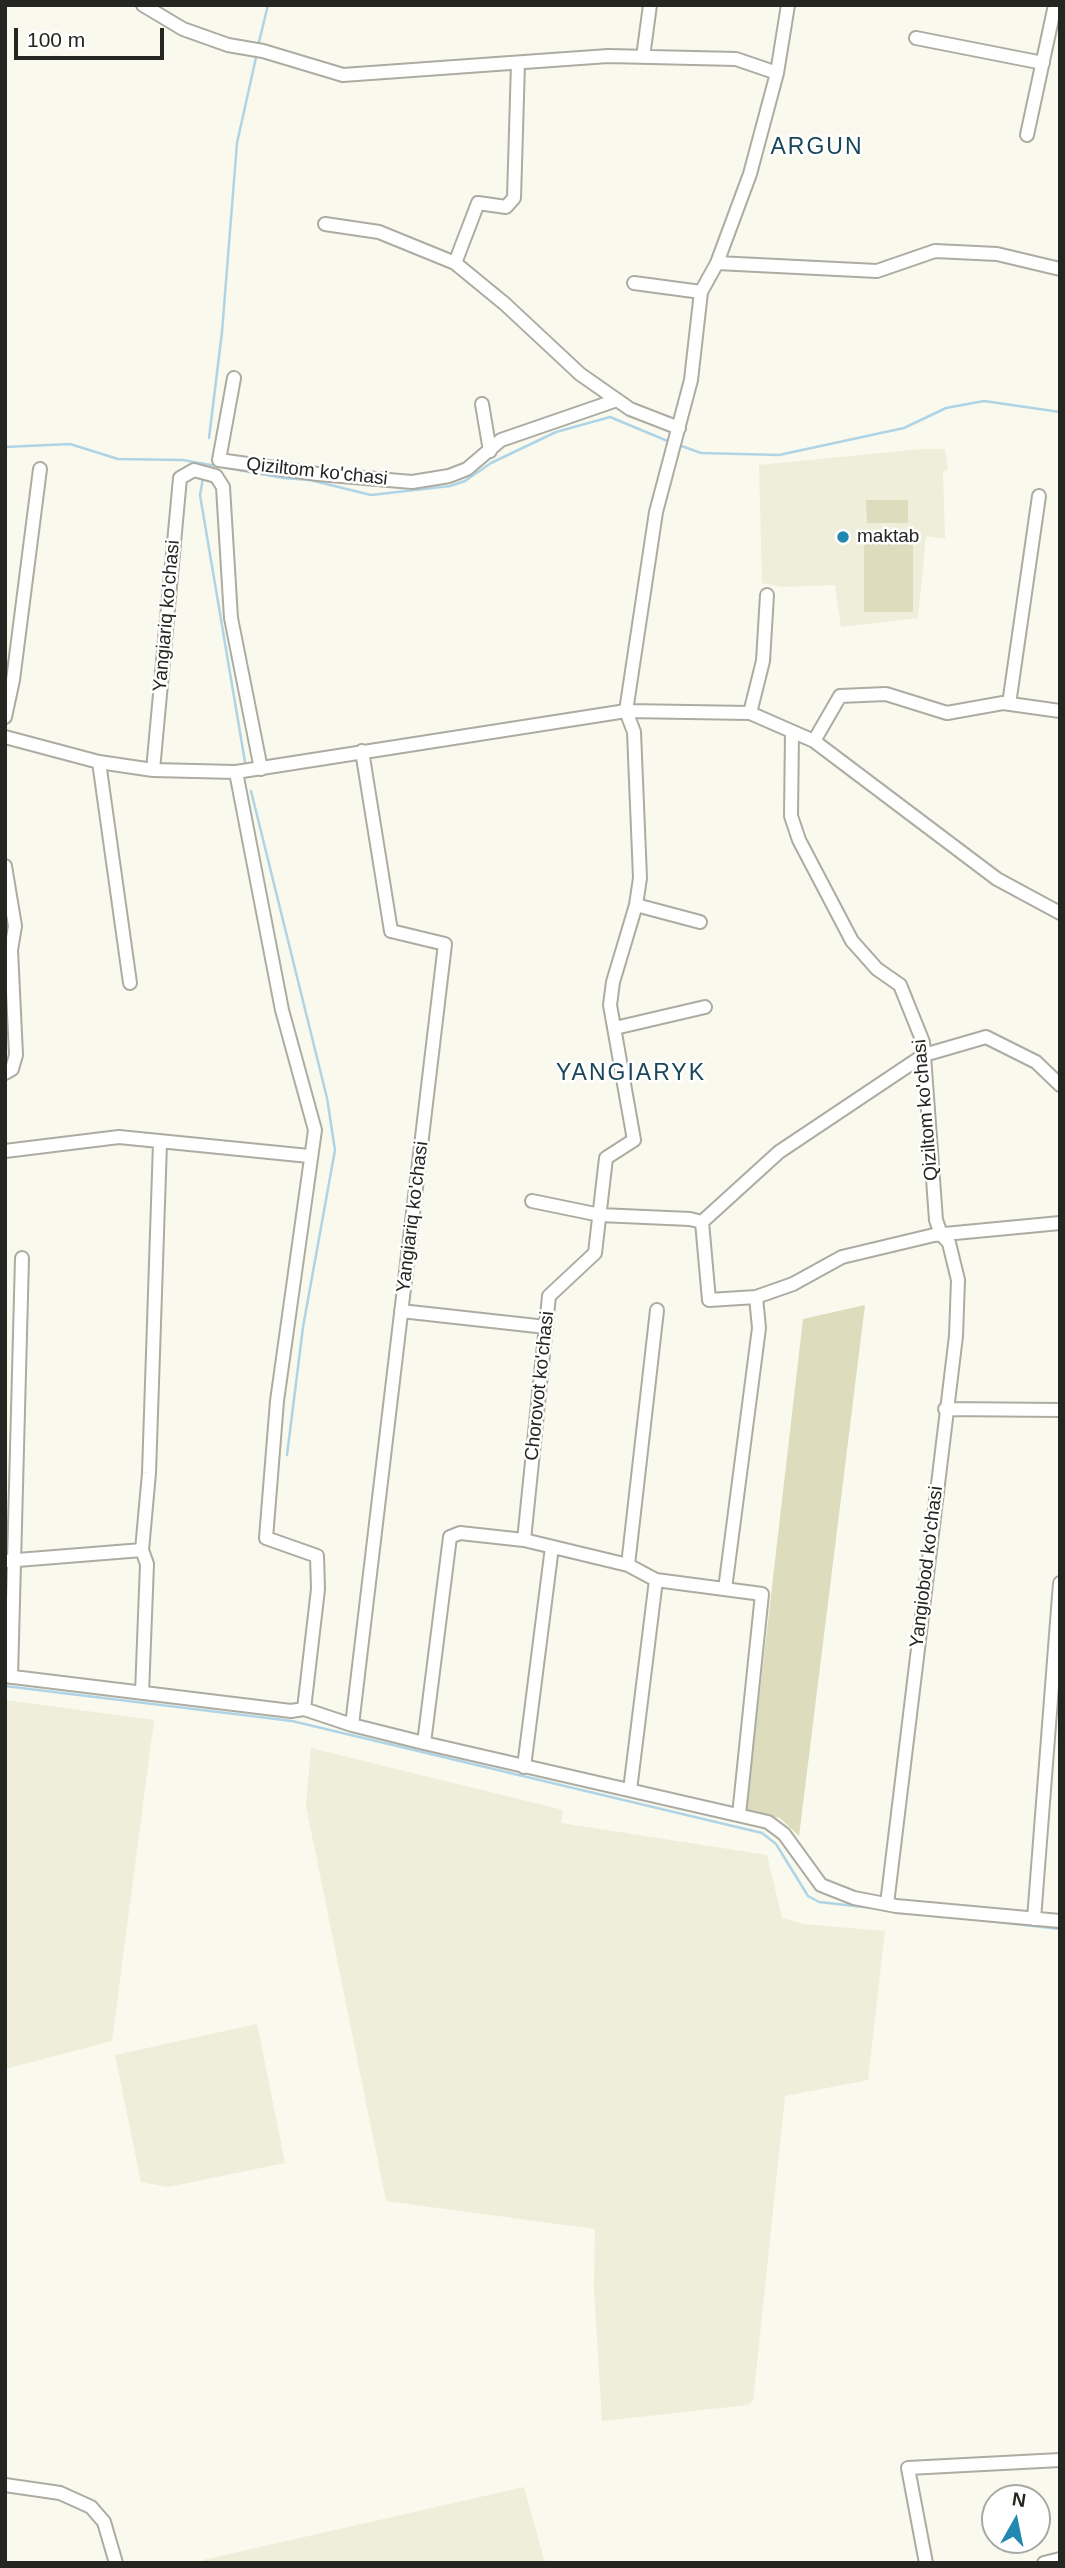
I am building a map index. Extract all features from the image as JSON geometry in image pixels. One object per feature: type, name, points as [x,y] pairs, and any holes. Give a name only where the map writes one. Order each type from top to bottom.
[{"type":"street","points":[[143,5],[183,29],[228,45],[257,49],[343,75],[643,57],[736,59],[777,73]]},
{"type":"street","points":[[643,57],[650,5]]},
{"type":"street","points":[[705,1007],[615,1028],[610,1005],[613,982],[636,905],[640,878],[634,732],[626,711],[656,512],[691,380],[701,292],[718,263],[750,174],[777,73],[788,5]]},
{"type":"street","points":[[1027,135],[1055,5]]},
{"type":"street","points":[[916,38],[1043,63]]},
{"type":"street","points":[[455,263],[478,203],[506,207],[514,198],[519,63]]},
{"type":"street","points":[[325,224],[379,232],[455,263],[505,304],[580,374],[630,409],[679,428]]},
{"type":"street","points":[[718,263],[877,271],[935,251],[997,254],[1060,269]]},
{"type":"street","points":[[634,283],[701,292]]},
{"type":"street","name":"Qiziltom ko'chasi","points":[[234,378],[219,460],[294,471],[412,482],[458,472],[490,451],[501,440],[617,400]]},
{"type":"street","points":[[482,404],[490,451]]},
{"type":"street","points":[[5,717],[13,680],[40,468]]},
{"type":"street","name":"Yangiariq ko'chasi","points":[[153,770],[180,478],[194,470],[216,476],[223,487],[231,618],[261,769]]},
{"type":"street","points":[[1009,704],[1039,496]]},
{"type":"street","points":[[750,713],[763,661],[767,595]]},
{"type":"street","points":[[814,741],[840,696],[886,694],[947,713],[1009,704],[1060,711]]},
{"type":"street","points":[[5,737],[99,762],[153,770],[236,772],[626,711],[750,713],[814,741],[997,879],[1060,913]]},
{"type":"street","name":"Qiziltom ko'chasi","points":[[792,732],[792,816],[799,840],[852,941],[877,968],[900,985],[923,1042],[936,1220],[941,1234]]},
{"type":"street","name":"Yangiariq ko'chasi","points":[[352,1725],[445,944],[391,930],[362,751]]},
{"type":"street","points":[[99,762],[130,983]]},
{"type":"street","points":[[236,772],[282,1010],[315,1129],[309,1156],[277,1401],[266,1538],[317,1556],[318,1589],[304,1709]]},
{"type":"street","points":[[5,866],[15,926],[9,968],[16,1055],[12,1069],[5,1073]]},
{"type":"street","points":[[636,905],[700,922]]},
{"type":"street","name":"Chorovot ko'chasi","points":[[524,1540],[549,1296],[595,1252],[606,1158],[634,1140],[615,1028]]},
{"type":"street","points":[[702,1222],[779,1152],[924,1055],[986,1037],[1036,1062],[1060,1085]]},
{"type":"street","points":[[5,1151],[120,1138],[283,1151],[309,1156]]},
{"type":"street","points":[[142,1693],[147,1564],[142,1550],[149,1473],[160,1143]]},
{"type":"street","points":[[532,1201],[600,1215],[690,1219],[702,1222]]},
{"type":"street","points":[[702,1222],[709,1300],[756,1297],[793,1284],[842,1257],[941,1234],[1060,1223]]},
{"type":"street","name":"Yangiobod ko'chasi","points":[[887,1905],[945,1409],[956,1336],[958,1280],[949,1242],[941,1234]]},
{"type":"street","points":[[22,1258],[8,1676],[291,1711],[304,1709],[352,1725],[424,1743],[768,1822],[784,1834],[821,1885],[854,1898],[887,1905],[1060,1921]]},
{"type":"street","points":[[725,1589],[759,1328],[756,1297]]},
{"type":"street","points":[[628,1565],[657,1310]]},
{"type":"street","points":[[401,1311],[546,1327]]},
{"type":"street","points":[[945,1409],[1060,1410]]},
{"type":"street","points":[[424,1743],[450,1537],[460,1533],[524,1540],[628,1565],[656,1580],[762,1594],[739,1815]]},
{"type":"street","points":[[524,1767],[552,1547]]},
{"type":"street","points":[[10,1561],[142,1550]]},
{"type":"street","points":[[630,1790],[656,1580]]},
{"type":"street","points":[[1034,1919],[1060,1583]]},
{"type":"street","points":[[926,2563],[908,2468],[1060,2460]]},
{"type":"street","points":[[5,2485],[66,2495],[96,2511],[104,2522],[116,2563]]},
{"type":"street","points":[[1044,2563],[1060,2559]]},
{"type":"shaded area","name":"maktab","points":[[945,449],[948,469],[943,472],[945,539],[926,536],[918,618],[841,627],[835,585],[783,587],[762,583],[759,465]]},
{"type":"shaded area","points":[[5,1700],[154,1720],[112,2041],[5,2069]]},
{"type":"shaded area","points":[[311,1748],[563,1810],[561,1823],[767,1855],[782,1918],[803,1924],[885,1931],[868,2080],[785,2096],[753,2401],[748,2405],[602,2421],[594,2287],[595,2229],[386,2201],[306,1806]]},
{"type":"shaded area","points":[[257,2024],[285,2163],[168,2187],[141,2182],[115,2055]]},
{"type":"shaded area","points":[[524,2487],[545,2563],[203,2563],[203,2560]]},
{"type":"green space","points":[[866,500],[908,500],[908,523],[867,523]]},
{"type":"green space","points":[[864,532],[913,532],[913,612],[864,612]]},
{"type":"green space","points":[[865,1305],[799,1836],[780,1818],[746,1811],[803,1319]]},
{"type":"waterway","points":[[258,46],[268,5]]},
{"type":"waterway","points":[[209,438],[222,332],[237,143],[257,53]]},
{"type":"waterway","points":[[676,444],[701,453],[779,455],[904,428],[946,408],[984,401],[1060,412]]},
{"type":"waterway","points":[[5,447],[70,444],[118,459],[183,460],[283,478],[310,480],[371,495],[450,486],[465,481],[491,463],[556,432],[610,417],[670,442]]},
{"type":"waterway","points":[[203,478],[200,495],[245,762]]},
{"type":"waterway","points":[[251,791],[327,1098],[335,1150],[303,1327],[287,1455]]},
{"type":"waterway","points":[[5,1686],[292,1721],[762,1833],[776,1844],[808,1896],[819,1902],[1060,1929]]},
{"type":"place","name":"maktab","points":[[843,537]]},
{"type":"district","name":"ARGUN","points":[[817,148]]},
{"type":"district","name":"YANGIARYK","points":[[631,1074]]}]
